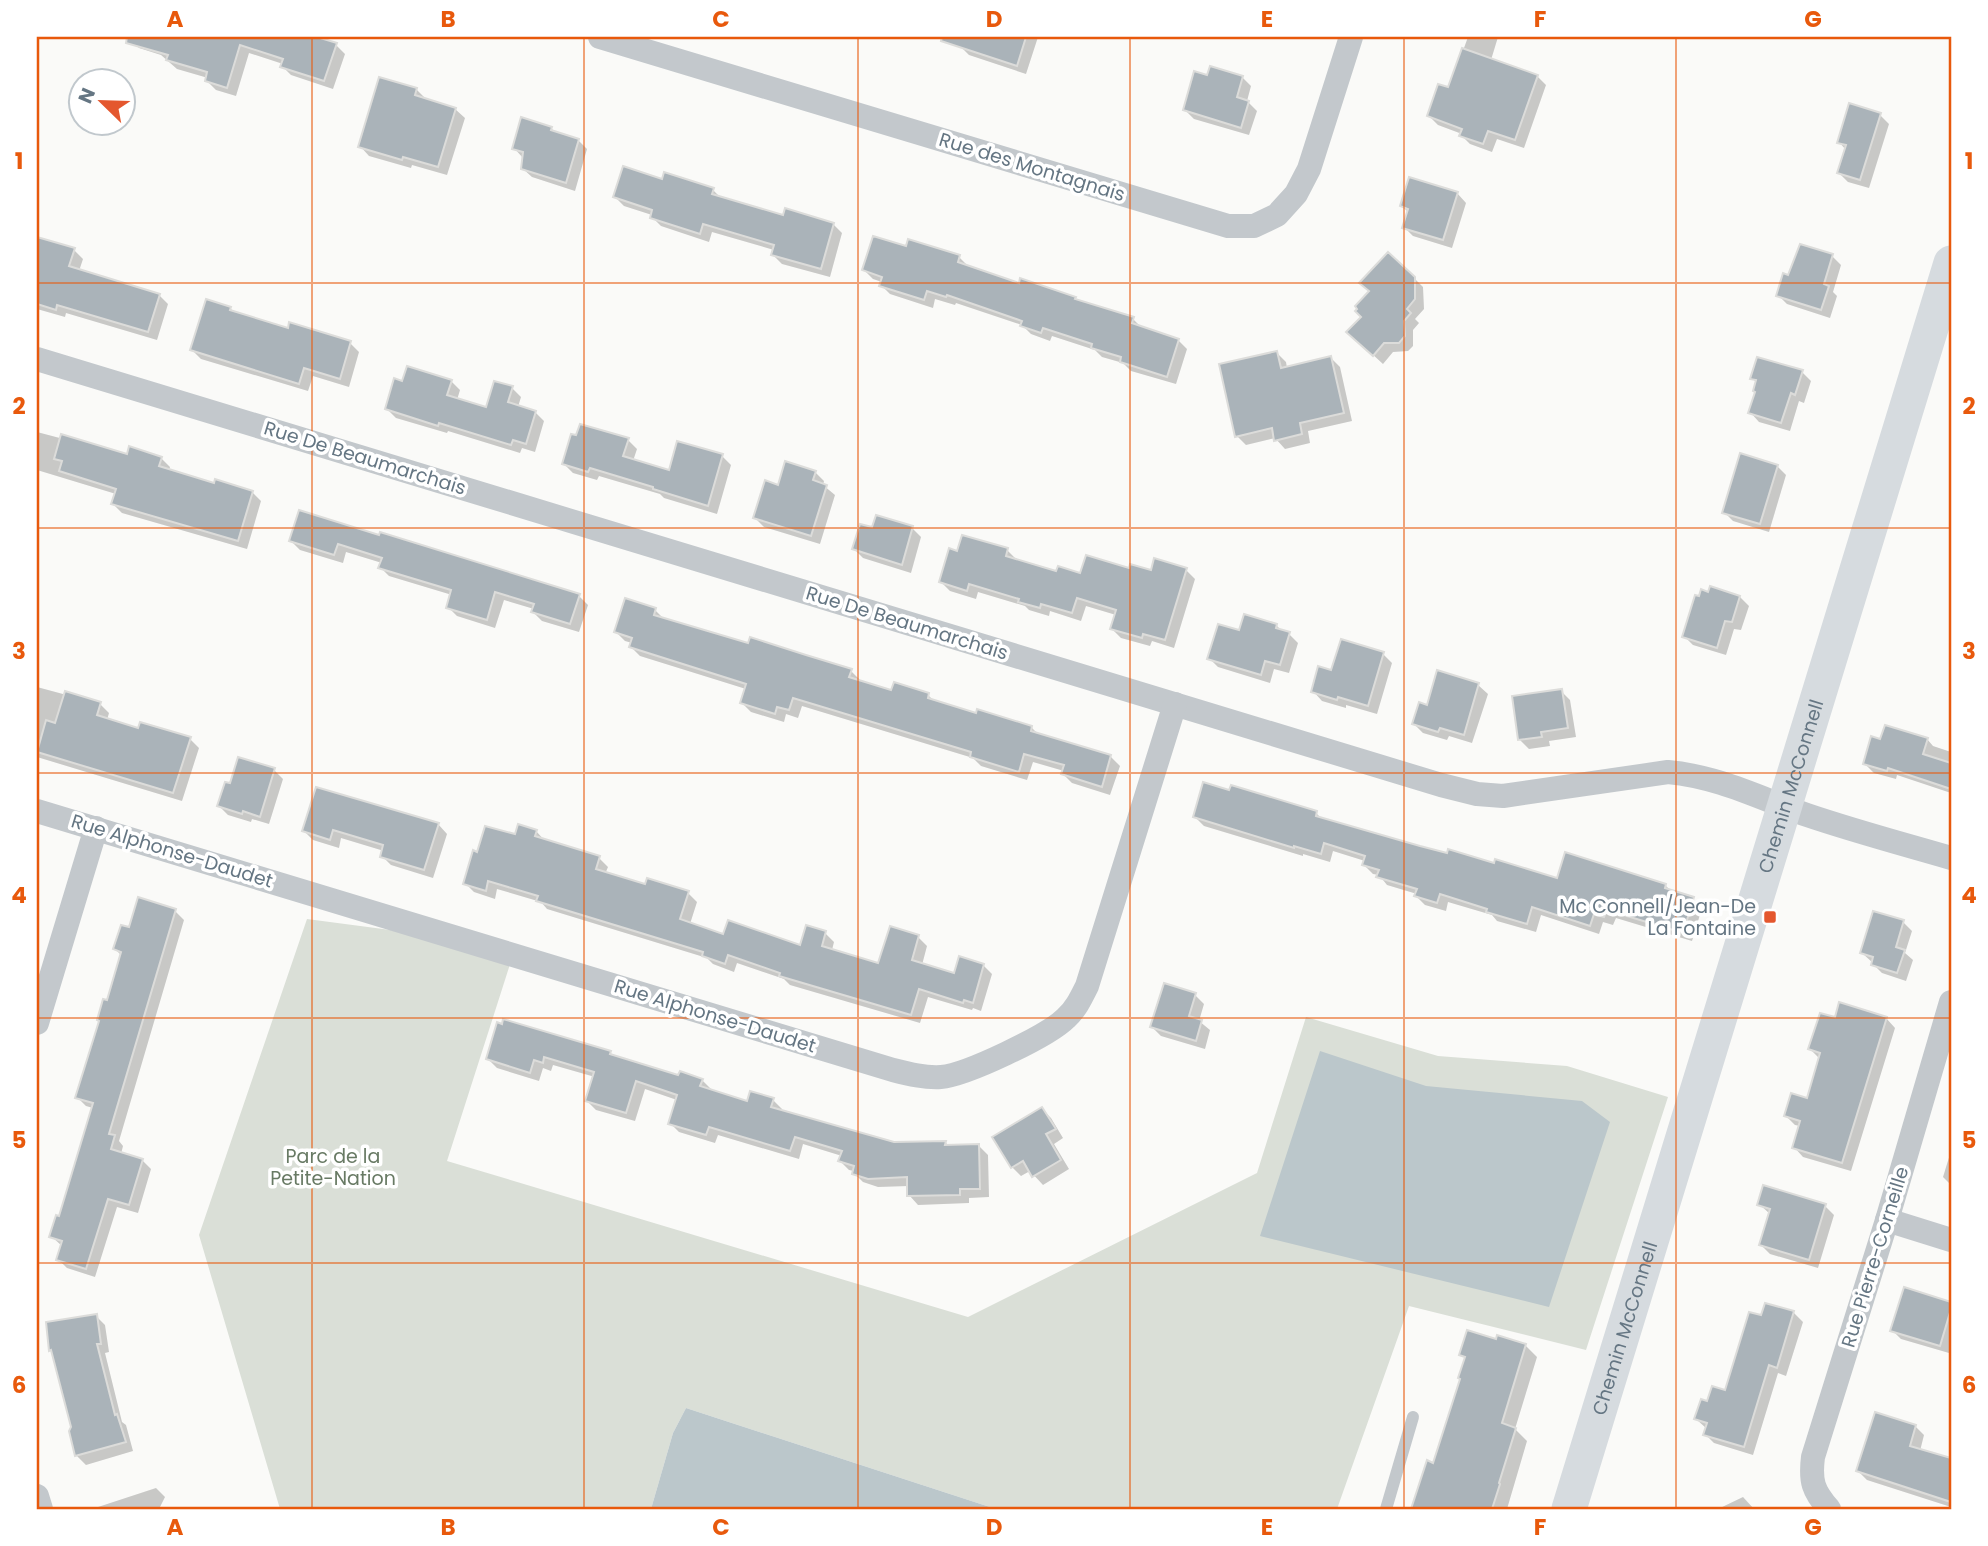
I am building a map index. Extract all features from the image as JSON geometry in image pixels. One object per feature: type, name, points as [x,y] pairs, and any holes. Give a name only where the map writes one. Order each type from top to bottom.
[{"type":"street","name":"Rue des Montagnais","points":[[600,37],[1228,226],[1254,226],[1277,215],[1296,194],[1309,169],[1351,37]]},
{"type":"street","name":"Chemin McConnell","points":[[1569,1509],[1951,264]]},
{"type":"street","name":"Rue De Beaumarchais","points":[[37,359],[1441,785],[1477,794],[1503,796],[1668,772],[1712,779],[1806,815],[1951,859]]},
{"type":"street","name":"Rue Alphonse-Daudet","points":[[37,811],[880,1066],[919,1076],[942,1077],[965,1071],[1049,1032],[1078,1003],[1087,986],[1175,704]]},
{"type":"street","points":[[37,1023],[96,828]]},
{"type":"street","name":"Rue Pierre-Corneille","points":[[1829,1509],[1817,1496],[1811,1476],[1814,1457],[1951,1002]]},
{"type":"street","points":[[1887,1220],[1951,1240]]},
{"type":"street","points":[[37,1496],[41,1509]]},
{"type":"lane","points":[[1386,1509],[1413,1417]]},
{"type":"green space","name":"Parc de la Petite-Nation","points":[[307,919],[459,939],[513,955],[447,1161],[968,1317],[1257,1173],[1306,1017],[1438,1056],[1567,1066],[1668,1097],[1586,1350],[1409,1306],[1337,1509],[996,1509],[686,1408],[673,1433],[651,1509],[280,1509],[199,1235]]},
{"type":"shaded area","points":[[1320,1051],[1426,1086],[1582,1101],[1610,1122],[1549,1307],[1260,1236]]},
{"type":"shaded area","points":[[686,1408],[996,1509],[651,1509],[673,1433]]},
{"type":"building","points":[[127,37],[317,37],[337,43],[324,81],[280,67],[283,59],[240,45],[227,88],[205,81],[207,72],[166,60],[168,55],[126,43]]},
{"type":"building","points":[[942,37],[1026,37],[1017,66],[941,41]]},
{"type":"building","points":[[1462,48],[1538,75],[1515,140],[1488,131],[1483,144],[1459,136],[1462,129],[1427,116],[1438,84],[1448,87]]},
{"type":"building","points":[[1210,66],[1243,76],[1237,97],[1249,101],[1241,128],[1183,110],[1194,71],[1207,75]]},
{"type":"building","points":[[379,77],[417,88],[415,95],[456,108],[438,167],[358,147]]},
{"type":"building","points":[[1849,103],[1881,113],[1860,180],[1837,173],[1846,145],[1837,143]]},
{"type":"building","points":[[521,117],[579,139],[566,183],[521,169],[523,152],[512,149]]},
{"type":"building","points":[[623,166],[662,179],[664,172],[714,188],[712,194],[783,215],[785,208],[834,223],[821,269],[771,255],[774,245],[703,224],[700,234],[650,218],[652,210],[613,197]]},
{"type":"building","points":[[1409,177],[1458,192],[1443,240],[1402,228],[1408,209],[1400,206]]},
{"type":"building","points":[[873,236],[906,246],[908,239],[960,255],[958,262],[1019,283],[1020,278],[1134,317],[1132,323],[1179,339],[1167,377],[1120,362],[1121,357],[1091,348],[1092,344],[1043,328],[1041,333],[1020,326],[1022,321],[947,295],[946,297],[927,291],[924,300],[879,286],[882,277],[862,270]]},
{"type":"building","points":[[37,237],[75,248],[69,266],[160,294],[148,332],[57,305],[56,310],[37,304]]},
{"type":"building","points":[[1800,244],[1833,254],[1824,284],[1829,286],[1821,310],[1776,296],[1783,273],[1788,275]]},
{"type":"building","points":[[1388,252],[1415,277],[1415,299],[1407,309],[1411,313],[1404,321],[1405,336],[1399,343],[1384,343],[1373,356],[1346,332],[1361,317],[1355,311],[1355,306],[1369,291],[1359,283]]},
{"type":"building","points":[[206,299],[231,307],[230,310],[288,328],[289,322],[351,341],[340,379],[304,368],[299,384],[190,350]]},
{"type":"building","points":[[1277,351],[1281,368],[1331,356],[1344,413],[1300,423],[1302,434],[1274,441],[1272,428],[1235,437],[1219,364]]},
{"type":"building","points":[[1757,357],[1803,370],[1795,395],[1791,393],[1781,423],[1748,413],[1755,392],[1756,380],[1750,379]]},
{"type":"building","points":[[407,366],[452,380],[447,395],[486,407],[494,381],[513,386],[508,402],[536,411],[526,444],[513,440],[511,445],[385,409],[394,378],[402,381]]},
{"type":"building","points":[[580,424],[629,438],[623,456],[669,470],[677,441],[723,454],[708,506],[590,468],[588,472],[562,464],[571,434],[576,435]]},
{"type":"building","points":[[61,434],[127,454],[129,446],[162,457],[159,466],[214,483],[215,479],[253,491],[238,541],[111,504],[116,489],[59,471],[62,461],[54,459]]},
{"type":"building","points":[[1740,453],[1778,465],[1760,524],[1722,513]]},
{"type":"building","points":[[785,461],[816,471],[813,480],[827,485],[811,536],[753,518],[765,480],[778,485]]},
{"type":"building","points":[[299,510],[379,535],[380,532],[580,594],[570,624],[531,612],[534,604],[495,592],[487,620],[446,608],[451,590],[378,568],[382,558],[338,544],[334,555],[289,541]]},
{"type":"building","points":[[876,515],[913,526],[902,565],[852,549],[860,524],[872,527]]},
{"type":"building","points":[[962,535],[1008,548],[1006,556],[1056,571],[1058,566],[1080,573],[1086,555],[1129,568],[1130,564],[1151,570],[1154,558],[1187,568],[1165,640],[1143,634],[1142,638],[1110,629],[1116,610],[1077,598],[1072,613],[1041,604],[1040,608],[1018,602],[1019,599],[969,584],[967,591],[939,582],[949,548],[957,551]]},
{"type":"building","points":[[1710,586],[1740,596],[1732,622],[1725,621],[1717,648],[1682,637],[1695,595],[1699,596],[1701,589],[1708,592]]},
{"type":"building","points":[[625,598],[656,608],[654,615],[748,643],[750,637],[852,669],[849,677],[891,690],[894,682],[929,693],[928,698],[976,713],[977,709],[1032,726],[1031,731],[1111,755],[1102,787],[1061,774],[1064,765],[1024,754],[1019,772],[970,757],[971,752],[793,698],[789,710],[777,707],[775,714],[740,703],[746,684],[629,647],[632,638],[614,632]]},
{"type":"building","points":[[1244,614],[1277,624],[1276,628],[1290,632],[1280,665],[1265,661],[1261,675],[1207,659],[1218,624],[1239,630]]},
{"type":"building","points":[[1341,639],[1384,652],[1368,706],[1311,692],[1318,666],[1331,670]]},
{"type":"building","points":[[1437,670],[1479,683],[1464,735],[1440,728],[1438,732],[1412,724],[1419,702],[1427,705]]},
{"type":"building","points":[[1562,689],[1568,728],[1541,732],[1542,737],[1518,740],[1512,696]]},
{"type":"building","points":[[65,691],[101,702],[97,715],[138,728],[140,722],[191,737],[173,793],[37,752],[46,720],[55,723]]},
{"type":"building","points":[[1885,725],[1928,738],[1923,754],[1951,763],[1951,789],[1888,768],[1887,771],[1863,764],[1871,736],[1880,739]]},
{"type":"building","points":[[238,757],[275,768],[260,817],[217,806],[225,782],[230,783]]},
{"type":"building","points":[[1203,782],[1229,790],[1231,785],[1317,811],[1316,816],[1420,846],[1447,853],[1448,849],[1494,863],[1495,859],[1557,878],[1565,852],[1666,884],[1665,888],[1694,897],[1683,933],[1607,910],[1604,917],[1594,914],[1590,926],[1532,907],[1527,924],[1440,894],[1437,903],[1414,896],[1417,889],[1376,877],[1379,870],[1362,865],[1365,856],[1324,843],[1321,854],[1294,848],[1193,817]]},
{"type":"building","points":[[316,787],[439,823],[424,870],[380,857],[383,845],[333,830],[330,840],[302,831]]},
{"type":"building","points":[[518,824],[537,830],[535,836],[600,856],[596,869],[645,884],[647,878],[689,891],[680,919],[723,934],[728,920],[800,945],[806,925],[826,931],[822,946],[878,963],[890,926],[919,935],[912,960],[954,973],[959,956],[984,964],[973,1003],[964,1000],[963,1003],[919,989],[911,1015],[779,976],[780,973],[728,955],[725,964],[702,956],[703,952],[536,901],[538,896],[488,881],[486,891],[463,884],[473,850],[477,852],[485,826],[515,834]]},
{"type":"building","points":[[138,897],[176,909],[109,1134],[115,1135],[111,1149],[143,1159],[129,1205],[108,1199],[86,1269],[56,1260],[62,1241],[49,1237],[56,1215],[59,1216],[93,1103],[75,1098],[99,1021],[97,1020],[103,999],[107,1000],[121,952],[113,949],[121,925],[129,927]]},
{"type":"building","points":[[1873,911],[1904,920],[1896,947],[1905,950],[1897,973],[1871,965],[1873,957],[1860,953]]},
{"type":"building","points":[[1164,983],[1196,993],[1189,1016],[1202,1020],[1196,1041],[1150,1027]]},
{"type":"building","points":[[1839,1002],[1887,1017],[1842,1163],[1792,1148],[1800,1121],[1784,1116],[1791,1093],[1807,1098],[1820,1053],[1808,1049],[1820,1013],[1835,1017]]},
{"type":"building","points":[[503,1019],[611,1051],[610,1054],[678,1075],[680,1071],[703,1079],[700,1086],[747,1101],[750,1091],[774,1098],[771,1107],[894,1142],[946,1141],[945,1145],[979,1144],[980,1189],[960,1189],[960,1195],[907,1196],[907,1177],[868,1179],[852,1174],[854,1166],[838,1161],[842,1151],[795,1137],[790,1151],[709,1127],[706,1135],[668,1124],[677,1095],[636,1081],[626,1113],[585,1101],[594,1072],[544,1057],[543,1063],[534,1060],[530,1073],[486,1059],[497,1022],[502,1024]]},
{"type":"building","points":[[1042,1107],[1056,1129],[1046,1134],[1061,1160],[1032,1177],[1023,1161],[1011,1168],[992,1137]]},
{"type":"building","points":[[1763,1185],[1826,1204],[1809,1260],[1759,1245],[1770,1209],[1757,1205]]},
{"type":"building","points":[[1904,1287],[1951,1302],[1940,1346],[1890,1331]]},
{"type":"building","points":[[1765,1303],[1794,1311],[1777,1368],[1769,1365],[1744,1447],[1703,1435],[1707,1423],[1694,1419],[1701,1399],[1707,1401],[1712,1386],[1725,1390],[1749,1312],[1761,1315]]},
{"type":"building","points":[[97,1314],[101,1344],[97,1344],[115,1415],[117,1414],[126,1442],[75,1456],[69,1431],[71,1427],[51,1350],[49,1351],[46,1322]]},
{"type":"building","points":[[1467,1330],[1526,1344],[1502,1423],[1516,1428],[1500,1484],[1492,1509],[1411,1509],[1427,1460],[1433,1463],[1460,1379],[1458,1378],[1465,1357],[1459,1355]]},
{"type":"building","points":[[1875,1412],[1916,1425],[1910,1446],[1951,1458],[1951,1502],[1856,1471]]},
{"type":"place","name":"Mc Connell/Jean-De La Fontaine","points":[[1770,917]]}]
